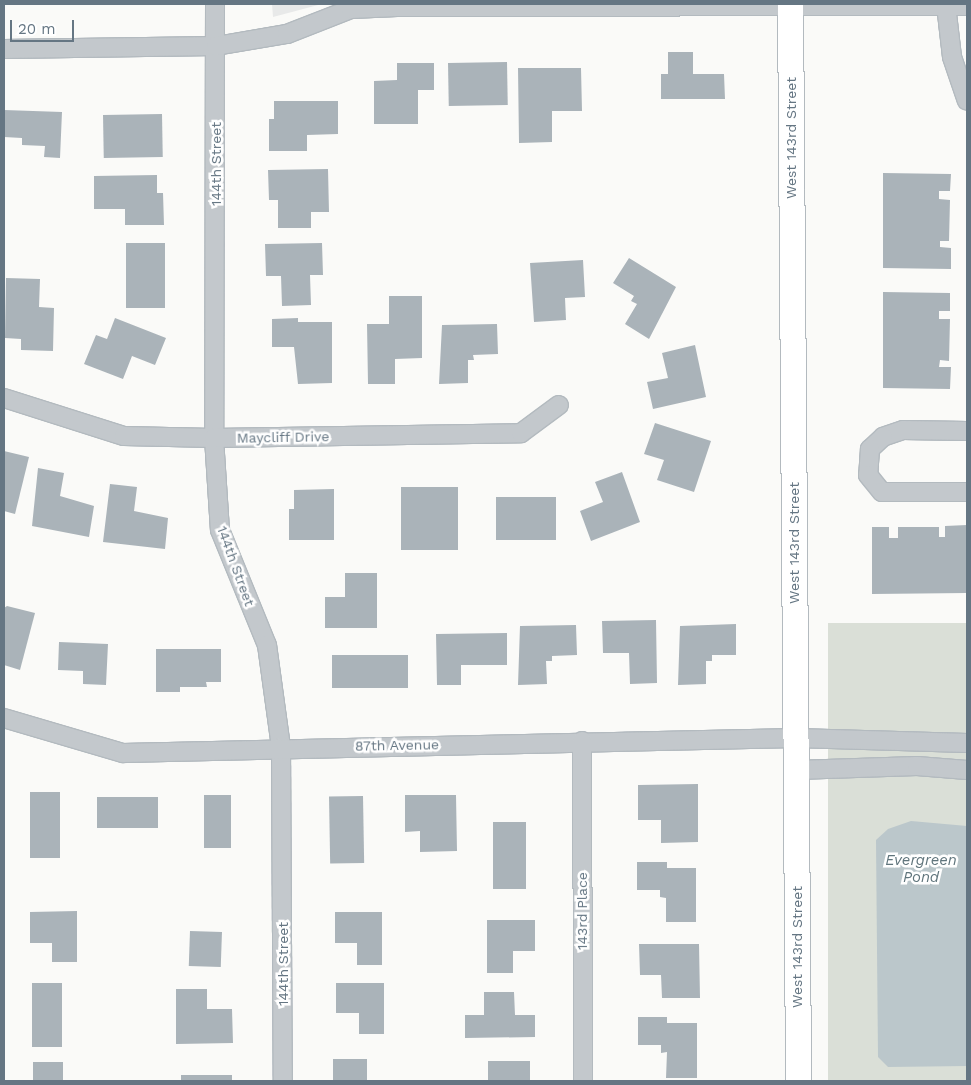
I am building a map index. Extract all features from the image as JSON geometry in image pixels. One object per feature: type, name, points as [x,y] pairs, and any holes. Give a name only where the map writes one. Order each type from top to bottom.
[{"type":"main road","name":"West 143rd Street","points":[[790,5],[798,1081]]},
{"type":"street","name":"144th Street","points":[[216,4],[214,438],[220,530],[267,646],[281,747],[283,1081]]},
{"type":"street","points":[[4,49],[216,46],[287,34],[350,9],[942,4],[967,6]]},
{"type":"street","points":[[942,4],[952,57],[967,101]]},
{"type":"street","name":"Maycliff Drive","points":[[4,398],[124,436],[214,438],[521,433],[559,406]]},
{"type":"street","points":[[967,431],[903,430],[883,437],[870,449],[868,475],[882,492],[967,492]]},
{"type":"street","name":"87th Avenue","points":[[4,718],[123,752],[281,747],[796,738],[967,743]]},
{"type":"street","name":"143rd Place","points":[[582,741],[583,1081]]},
{"type":"street","points":[[796,770],[917,766],[967,770]]},
{"type":"shaded area","points":[[272,4],[322,4],[273,17]]},
{"type":"shaded area","points":[[828,623],[967,623],[967,1081],[828,1081]]},
{"type":"water","name":"Evergreen Pond","points":[[911,821],[967,826],[967,1066],[888,1067],[878,1057],[876,840],[888,829]]},
{"type":"building","points":[[668,52],[693,52],[693,74],[724,74],[725,99],[661,99],[661,74],[668,74]]},
{"type":"building","points":[[507,62],[508,105],[449,106],[448,63]]},
{"type":"building","points":[[397,63],[434,63],[434,90],[418,90],[418,124],[374,124],[374,81],[397,80]]},
{"type":"building","points":[[518,68],[581,68],[582,111],[552,111],[552,142],[519,143]]},
{"type":"building","points":[[274,101],[338,101],[338,134],[307,135],[307,151],[269,151],[269,119],[274,119]]},
{"type":"building","points":[[4,110],[62,112],[60,158],[44,157],[45,146],[22,145],[22,138],[4,137]]},
{"type":"building","points":[[162,114],[163,157],[104,158],[103,115]]},
{"type":"building","points":[[328,169],[329,212],[311,212],[311,228],[278,228],[278,200],[269,200],[268,170]]},
{"type":"building","points":[[883,173],[951,174],[950,191],[939,191],[939,199],[950,200],[949,241],[940,241],[940,247],[951,248],[951,269],[883,268]]},
{"type":"building","points":[[157,175],[157,193],[163,193],[164,225],[125,225],[125,209],[94,209],[94,176]]},
{"type":"building","points":[[126,243],[165,243],[165,308],[126,308]]},
{"type":"building","points":[[322,243],[323,275],[310,275],[311,305],[282,306],[281,276],[266,276],[265,244]]},
{"type":"building","points":[[629,258],[676,287],[649,339],[625,324],[637,304],[631,301],[634,296],[613,283]]},
{"type":"building","points":[[583,260],[585,297],[565,298],[566,320],[534,322],[530,263]]},
{"type":"building","points":[[6,278],[40,279],[39,307],[54,308],[53,351],[21,350],[21,339],[5,338]]},
{"type":"building","points":[[883,292],[950,293],[950,311],[939,311],[939,319],[950,319],[949,361],[940,360],[939,367],[951,367],[950,389],[883,388]]},
{"type":"building","points":[[389,296],[422,296],[422,358],[395,359],[395,384],[368,384],[367,324],[389,324]]},
{"type":"building","points":[[115,318],[166,338],[155,365],[132,356],[123,379],[84,364],[96,335],[107,339]]},
{"type":"building","points":[[298,318],[298,322],[332,322],[332,383],[298,384],[294,347],[272,347],[272,319]]},
{"type":"building","points":[[497,324],[498,354],[473,355],[474,360],[468,360],[468,383],[439,384],[442,325]]},
{"type":"building","points":[[695,345],[706,397],[653,409],[647,382],[668,378],[662,353]]},
{"type":"building","points":[[655,423],[711,441],[694,492],[657,480],[664,460],[644,454]]},
{"type":"building","points":[[4,451],[29,457],[15,514],[4,511]]},
{"type":"building","points":[[38,468],[64,473],[60,496],[94,506],[89,537],[32,526]]},
{"type":"building","points":[[622,472],[640,522],[591,541],[580,511],[603,502],[595,482]]},
{"type":"building","points":[[110,484],[137,487],[134,511],[168,518],[165,549],[103,542]]},
{"type":"building","points":[[401,487],[458,487],[458,550],[401,550]]},
{"type":"building","points":[[334,489],[334,540],[289,540],[289,509],[294,509],[294,490]]},
{"type":"building","points":[[496,497],[556,497],[556,540],[496,540]]},
{"type":"building","points":[[967,525],[967,593],[872,594],[872,527],[889,527],[889,538],[898,538],[898,527],[939,527],[939,537],[945,537],[945,526]]},
{"type":"building","points":[[345,573],[377,573],[377,628],[325,628],[325,597],[345,597]]},
{"type":"building","points":[[7,606],[35,613],[20,670],[4,665],[4,608]]},
{"type":"building","points":[[656,620],[657,683],[630,684],[629,653],[603,653],[602,621]]},
{"type":"building","points":[[736,624],[736,655],[712,655],[712,661],[706,661],[706,684],[678,685],[680,626]]},
{"type":"building","points":[[576,625],[577,655],[552,656],[552,661],[546,661],[547,684],[518,685],[520,626]]},
{"type":"building","points":[[507,633],[507,665],[461,665],[461,685],[437,685],[436,634]]},
{"type":"building","points":[[59,642],[108,644],[106,685],[83,684],[83,671],[58,670]]},
{"type":"building","points":[[156,649],[221,649],[221,682],[206,682],[207,687],[180,687],[180,692],[156,692]]},
{"type":"building","points":[[332,655],[408,655],[408,688],[332,688]]},
{"type":"building","points":[[698,784],[698,842],[661,843],[661,820],[638,820],[638,785]]},
{"type":"building","points":[[30,792],[60,792],[60,858],[30,858]]},
{"type":"building","points":[[204,795],[231,795],[231,848],[204,848]]},
{"type":"building","points":[[405,795],[456,795],[457,851],[420,852],[420,831],[405,832]]},
{"type":"building","points":[[363,796],[364,863],[330,864],[329,797]]},
{"type":"building","points":[[97,797],[158,797],[158,828],[97,828]]},
{"type":"building","points":[[493,822],[526,822],[526,889],[493,889]]},
{"type":"building","points":[[637,862],[667,862],[667,868],[696,868],[696,922],[666,922],[666,898],[660,897],[660,890],[637,890]]},
{"type":"building","points":[[77,911],[77,962],[52,962],[52,943],[30,943],[30,912]]},
{"type":"building","points":[[335,912],[382,912],[382,965],[357,965],[357,943],[335,943]]},
{"type":"building","points":[[487,920],[535,920],[535,951],[513,951],[513,973],[487,973]]},
{"type":"building","points":[[190,931],[222,932],[221,967],[189,966]]},
{"type":"building","points":[[639,944],[699,944],[700,998],[662,998],[661,975],[640,975]]},
{"type":"building","points":[[32,983],[62,983],[62,1047],[32,1047]]},
{"type":"building","points":[[336,983],[384,983],[384,1034],[359,1034],[359,1013],[336,1013]]},
{"type":"building","points":[[176,989],[207,989],[207,1009],[232,1009],[233,1043],[176,1044]]},
{"type":"building","points":[[484,992],[514,992],[515,1015],[535,1015],[535,1037],[465,1038],[465,1015],[484,1015]]},
{"type":"building","points":[[638,1017],[667,1017],[667,1023],[697,1023],[697,1078],[666,1078],[667,1052],[661,1053],[661,1045],[638,1045]]},
{"type":"building","points":[[333,1059],[367,1059],[367,1081],[333,1081]]},
{"type":"building","points":[[488,1061],[530,1061],[530,1081],[488,1081]]},
{"type":"building","points":[[33,1062],[63,1062],[63,1081],[33,1081]]},
{"type":"building","points":[[181,1075],[232,1075],[232,1081],[181,1081]]}]
